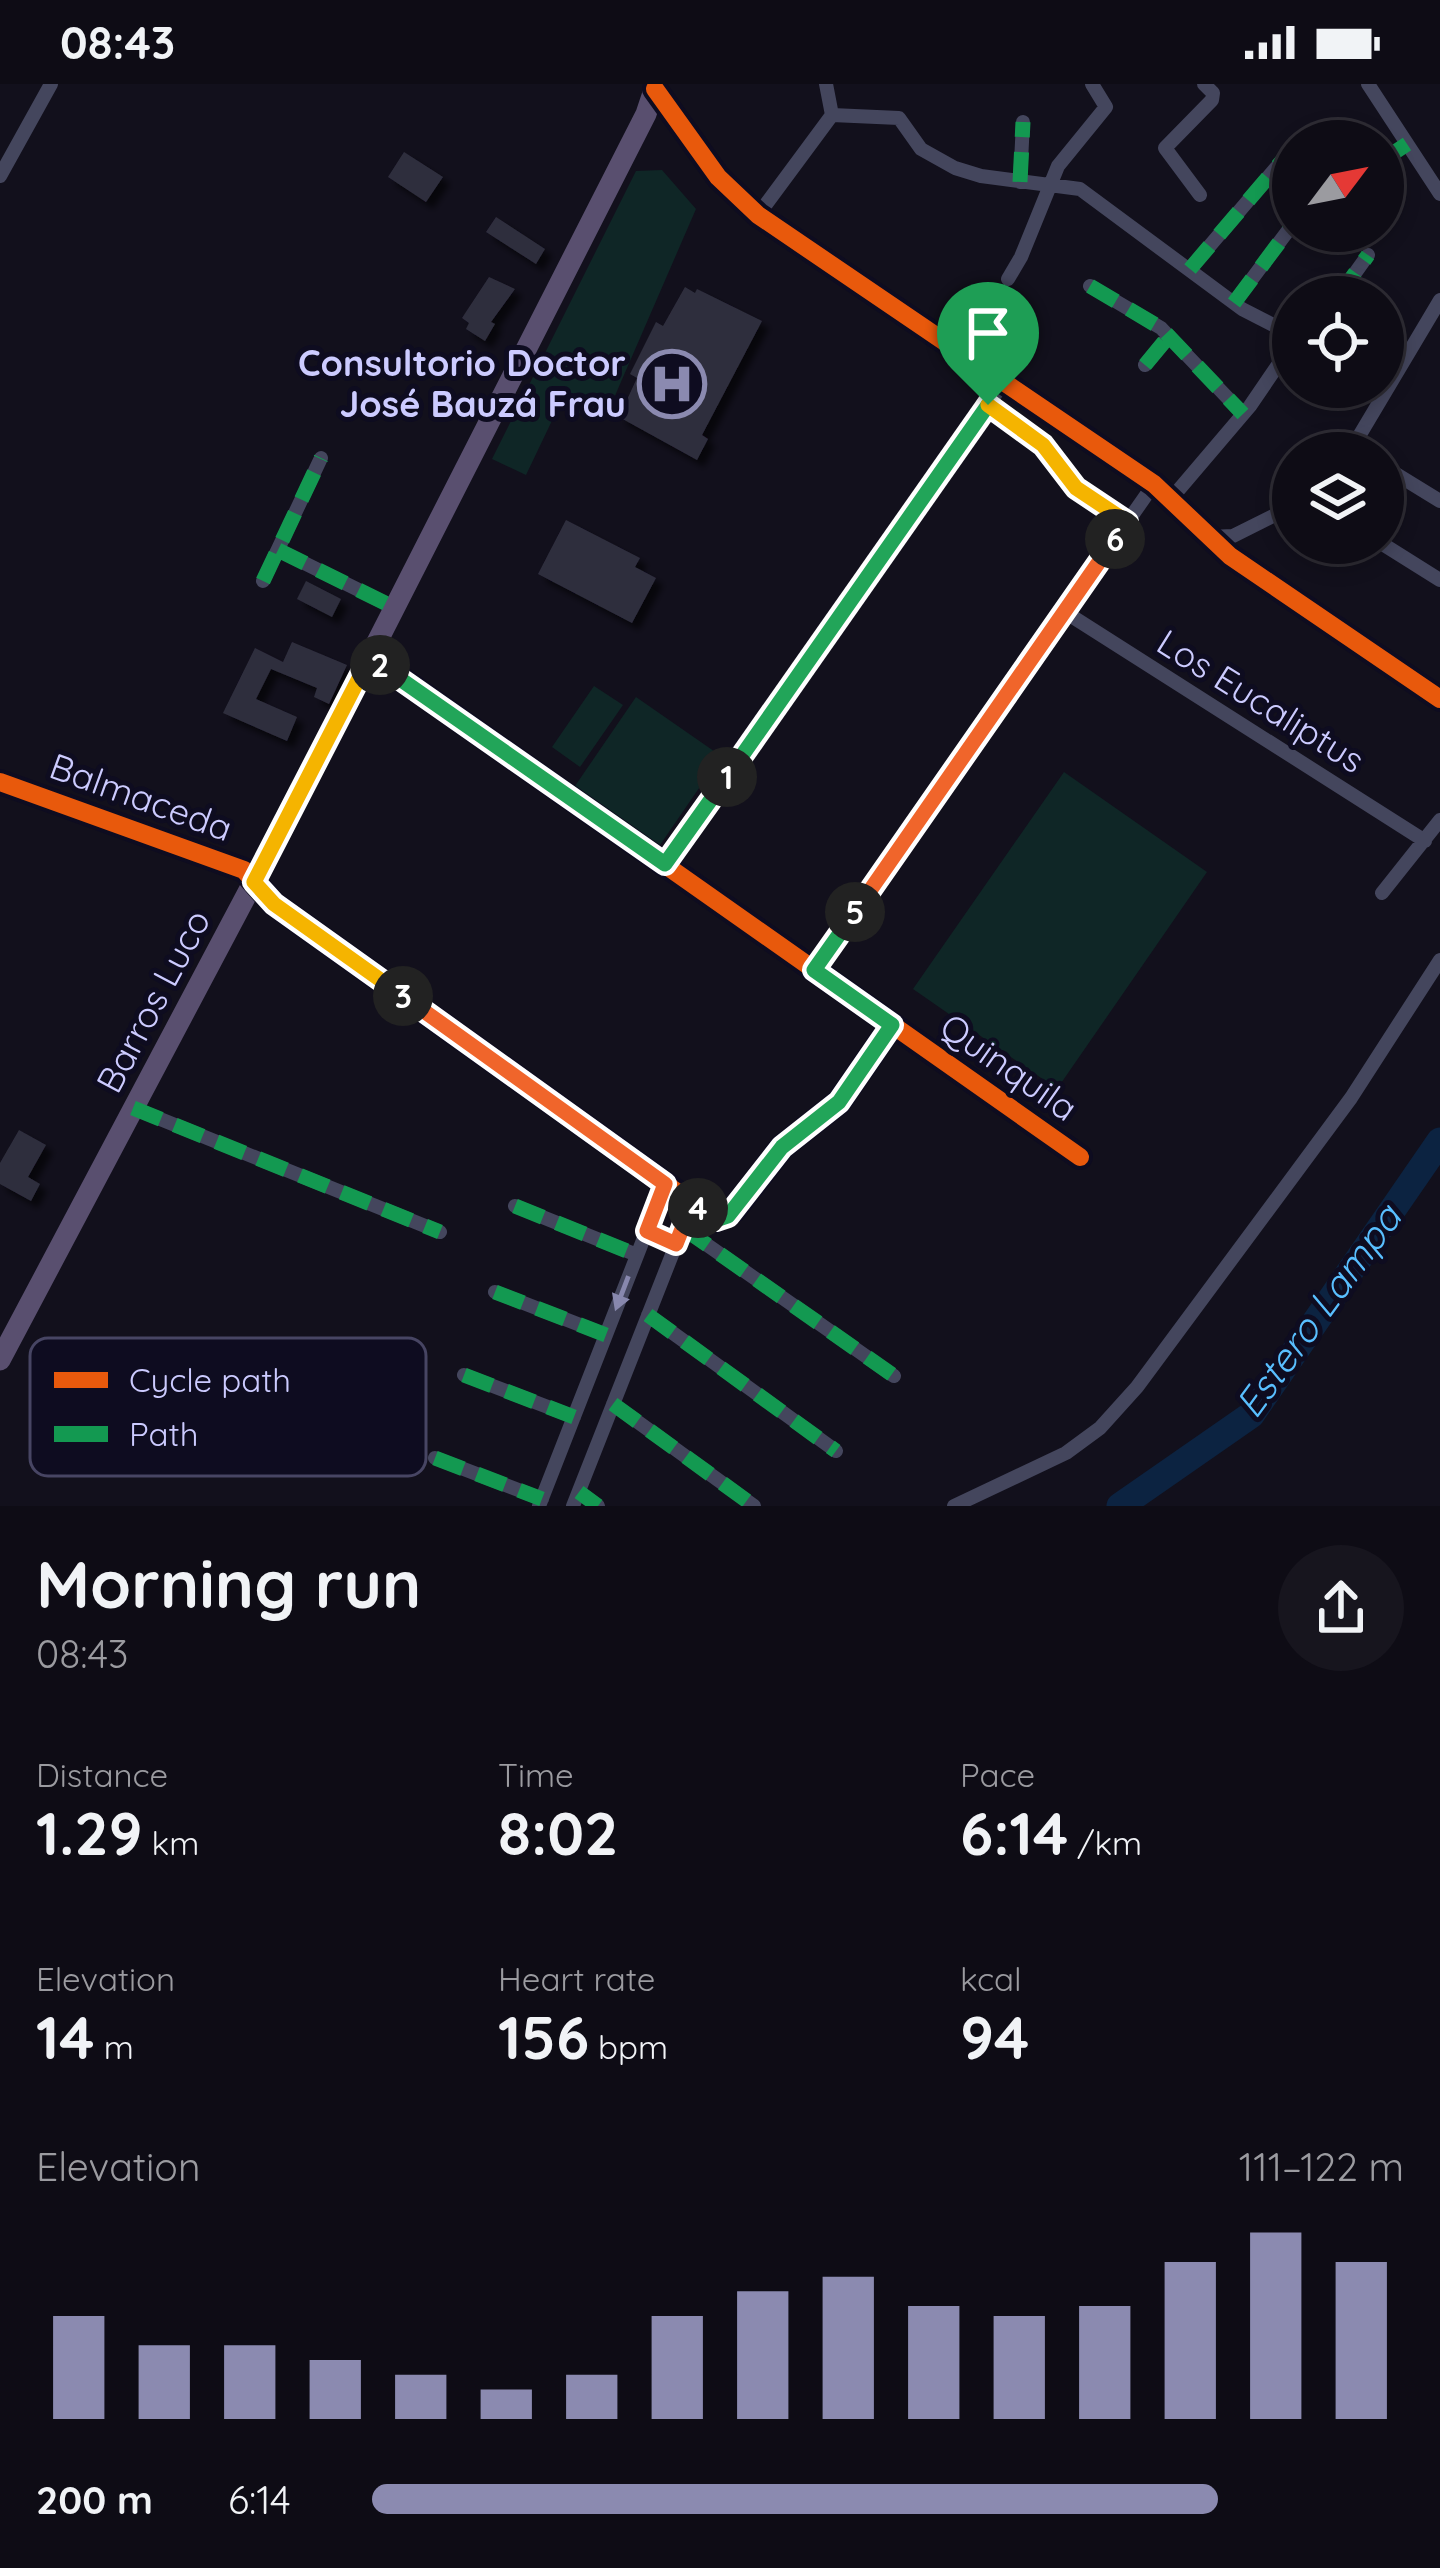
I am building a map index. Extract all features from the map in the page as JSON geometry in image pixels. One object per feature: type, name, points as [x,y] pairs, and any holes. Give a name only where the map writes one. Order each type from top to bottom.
[{"type":"main road","name":"Barros Luco","points":[[0,1360],[370,657],[646,114],[655,87]]},
{"type":"street","points":[[0,176],[51,84]]},
{"type":"street","points":[[758,215],[832,115],[826,84]]},
{"type":"street","points":[[1008,279],[1022,257],[1048,185],[1064,156],[1106,107],[1092,84]]},
{"type":"street","points":[[1200,195],[1165,148],[1212,100],[1213,93],[1204,84]]},
{"type":"street","points":[[1368,84],[1440,194]]},
{"type":"street","points":[[655,87],[718,177],[758,215],[1154,484],[1245,567],[1440,699]]},
{"type":"street","points":[[832,115],[899,118],[914,142],[955,168],[1080,189],[1272,326]]},
{"type":"street","points":[[1020,182],[1023,122]]},
{"type":"street","points":[[1190,269],[1272,173]]},
{"type":"street","points":[[1234,303],[1272,252]]},
{"type":"street","points":[[1353,276],[1368,255]]},
{"type":"street","points":[[1090,286],[1169,336],[1243,414]]},
{"type":"street","points":[[1366,432],[1440,300]]},
{"type":"street","points":[[1145,365],[1169,336]]},
{"type":"street","points":[[1170,500],[1243,414],[1272,370]]},
{"type":"street","points":[[665,864],[1004,382]]},
{"type":"street","points":[[988,405],[1043,445],[1076,488],[1127,522]]},
{"type":"street","points":[[263,581],[321,458]]},
{"type":"street","points":[[1404,479],[1440,501]]},
{"type":"street","points":[[814,970],[1154,484]]},
{"type":"street","points":[[1209,537],[1233,536],[1272,516]]},
{"type":"street","points":[[278,550],[394,608]]},
{"type":"street","points":[[1404,557],[1440,580]]},
{"type":"street","name":"Los Eucaliptus","points":[[1065,612],[1425,841]]},
{"type":"street","name":"Quinquila","points":[[370,657],[1080,1157]]},
{"type":"street","name":"Balmaceda","points":[[0,782],[239,868],[274,904],[720,1220],[734,1210],[782,1147],[839,1102],[892,1025]]},
{"type":"street","points":[[1382,893],[1440,820]]},
{"type":"street","points":[[954,1506],[1066,1453],[1100,1428],[1137,1387],[1351,1098],[1440,960]]},
{"type":"street","points":[[134,1108],[440,1232]]},
{"type":"street","points":[[435,1458],[540,1503],[665,1184]]},
{"type":"street","points":[[598,1506],[576,1499],[692,1204]]},
{"type":"street","points":[[515,1206],[637,1256]]},
{"type":"street","points":[[683,1228],[894,1376]]},
{"type":"street","points":[[647,1231],[676,1244]]},
{"type":"street","points":[[495,1292],[606,1335]]},
{"type":"street","points":[[648,1315],[836,1450]]},
{"type":"street","points":[[464,1375],[574,1417]]},
{"type":"street","points":[[613,1404],[754,1506]]},
{"type":"green space","points":[[662,170],[696,209],[604,421],[559,406],[526,475],[492,459],[636,171]]},
{"type":"green space","points":[[594,686],[623,705],[580,767],[552,747]]},
{"type":"green space","points":[[636,697],[721,756],[660,845],[575,786]]},
{"type":"green space","points":[[1064,772],[1207,872],[1057,1089],[913,989]]},
{"type":"building","points":[[404,152],[443,177],[426,202],[388,177]]},
{"type":"building","points":[[496,217],[545,249],[536,264],[486,232]]},
{"type":"building","points":[[489,277],[515,289],[491,322],[495,324],[485,341],[466,329],[469,323],[462,318]]},
{"type":"building","points":[[685,287],[762,321],[702,435],[708,439],[697,460],[619,417],[637,378],[630,374],[656,322],[663,326]]},
{"type":"building","points":[[566,520],[640,558],[635,567],[656,578],[632,623],[538,574]]},
{"type":"building","points":[[306,581],[341,599],[332,617],[297,599]]},
{"type":"building","points":[[292,642],[347,665],[329,704],[314,697],[317,688],[271,669],[256,699],[297,717],[287,741],[223,713],[255,648],[283,662]]},
{"type":"building","points":[[19,1130],[46,1145],[28,1177],[40,1184],[31,1201],[0,1184],[0,1163]]},
{"type":"waterway","name":"Estero Lampa","points":[[1120,1506],[1251,1415],[1440,1141]]},
{"type":"marked path","points":[[1020,182],[1023,122]]},
{"type":"marked path","points":[[1190,269],[1272,173]]},
{"type":"marked path","points":[[1234,303],[1272,252]]},
{"type":"marked path","points":[[1353,276],[1368,255]]},
{"type":"marked path","points":[[1090,286],[1161,328],[1243,414]]},
{"type":"marked path","points":[[1145,365],[1169,336]]},
{"type":"marked path","points":[[263,581],[321,458]]},
{"type":"marked path","points":[[278,550],[395,608]]},
{"type":"marked path","points":[[133,1108],[440,1232]]},
{"type":"marked path","points":[[515,1206],[637,1255]]},
{"type":"marked path","points":[[683,1228],[894,1376]]},
{"type":"marked path","points":[[495,1292],[606,1335]]},
{"type":"marked path","points":[[648,1315],[836,1451]]},
{"type":"marked path","points":[[464,1375],[574,1417]]},
{"type":"marked path","points":[[613,1404],[754,1506]]},
{"type":"marked path","points":[[435,1458],[542,1499]]},
{"type":"marked path","points":[[579,1492],[598,1506]]},
{"type":"cycle path","points":[[655,89],[718,177],[758,215],[1154,484],[1230,556],[1440,699]]},
{"type":"cycle path","points":[[370,657],[1080,1157]]},
{"type":"cycle path","points":[[0,782],[244,870],[274,904],[716,1220],[734,1210],[782,1147],[839,1102],[892,1025]]},
{"type":"place","name":"Consultorio Doctor José Bauzá Frau","points":[[672,384]]},
{"type":"route","points":[[988,405],[1043,445],[1076,488],[1127,522],[814,970],[892,1025],[839,1102],[782,1147],[734,1210],[716,1220],[692,1204],[676,1244],[647,1231],[665,1184],[274,904],[254,882],[370,657],[665,864],[988,405]]}]
